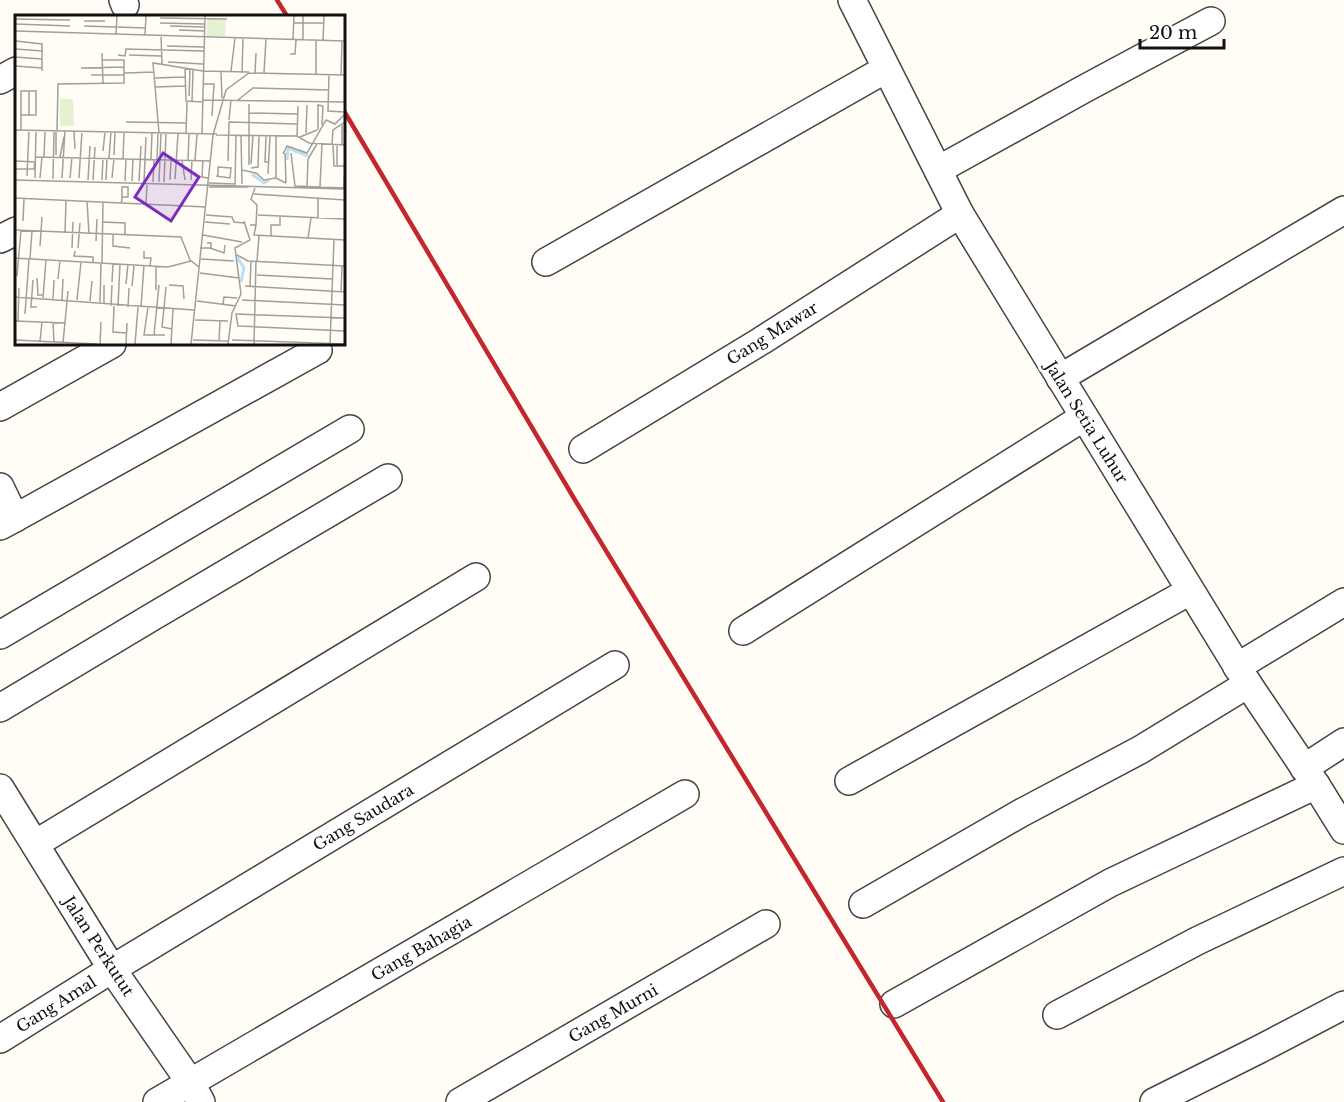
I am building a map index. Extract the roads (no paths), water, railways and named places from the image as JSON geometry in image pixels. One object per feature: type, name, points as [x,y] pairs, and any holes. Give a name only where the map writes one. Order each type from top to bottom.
[{"type":"street","name":"Jalan Setia Luhur","points":[[852,0],[960,214],[1242,675],[1344,830]]},
{"type":"street","points":[[938,170],[1211,21]]},
{"type":"street","points":[[546,262],[886,69]]},
{"type":"street","points":[[0,80],[15,72]]},
{"type":"street","points":[[1060,378],[1344,210]]},
{"type":"street","name":"Gang Mawar","points":[[583,450],[761,341],[960,214]]},
{"type":"street","points":[[0,240],[15,232]]},
{"type":"street","points":[[0,407],[110,345]]},
{"type":"street","points":[[0,487],[7,522],[318,350]]},
{"type":"street","points":[[743,631],[1084,417]]},
{"type":"street","points":[[0,635],[350,429]]},
{"type":"street","points":[[0,708],[388,478]]},
{"type":"street","points":[[35,844],[476,577]]},
{"type":"street","points":[[849,782],[1190,591]]},
{"type":"street","points":[[863,904],[1021,813],[1140,750],[1344,602]]},
{"type":"street","name":"Gang Saudara","points":[[112,969],[615,665]]},
{"type":"street","points":[[894,1004],[1310,776],[1344,742]]},
{"type":"street","name":"Jalan Perkutut","points":[[0,788],[112,969],[195,1092]]},
{"type":"street","name":"Gang Bahagia","points":[[157,1102],[195,1092],[685,794]]},
{"type":"street","points":[[1057,1015],[1197,941],[1344,871]]},
{"type":"street","name":"Gang Murni","points":[[460,1102],[766,924]]},
{"type":"street","name":"Gang Amal","points":[[0,1039],[112,969]]},
{"type":"street","points":[[1154,1102],[1344,1005]]},
{"type":"railway","points":[[277,0],[286,15]]},
{"type":"railway","points":[[345,113],[575,500],[943,1102]]}]
